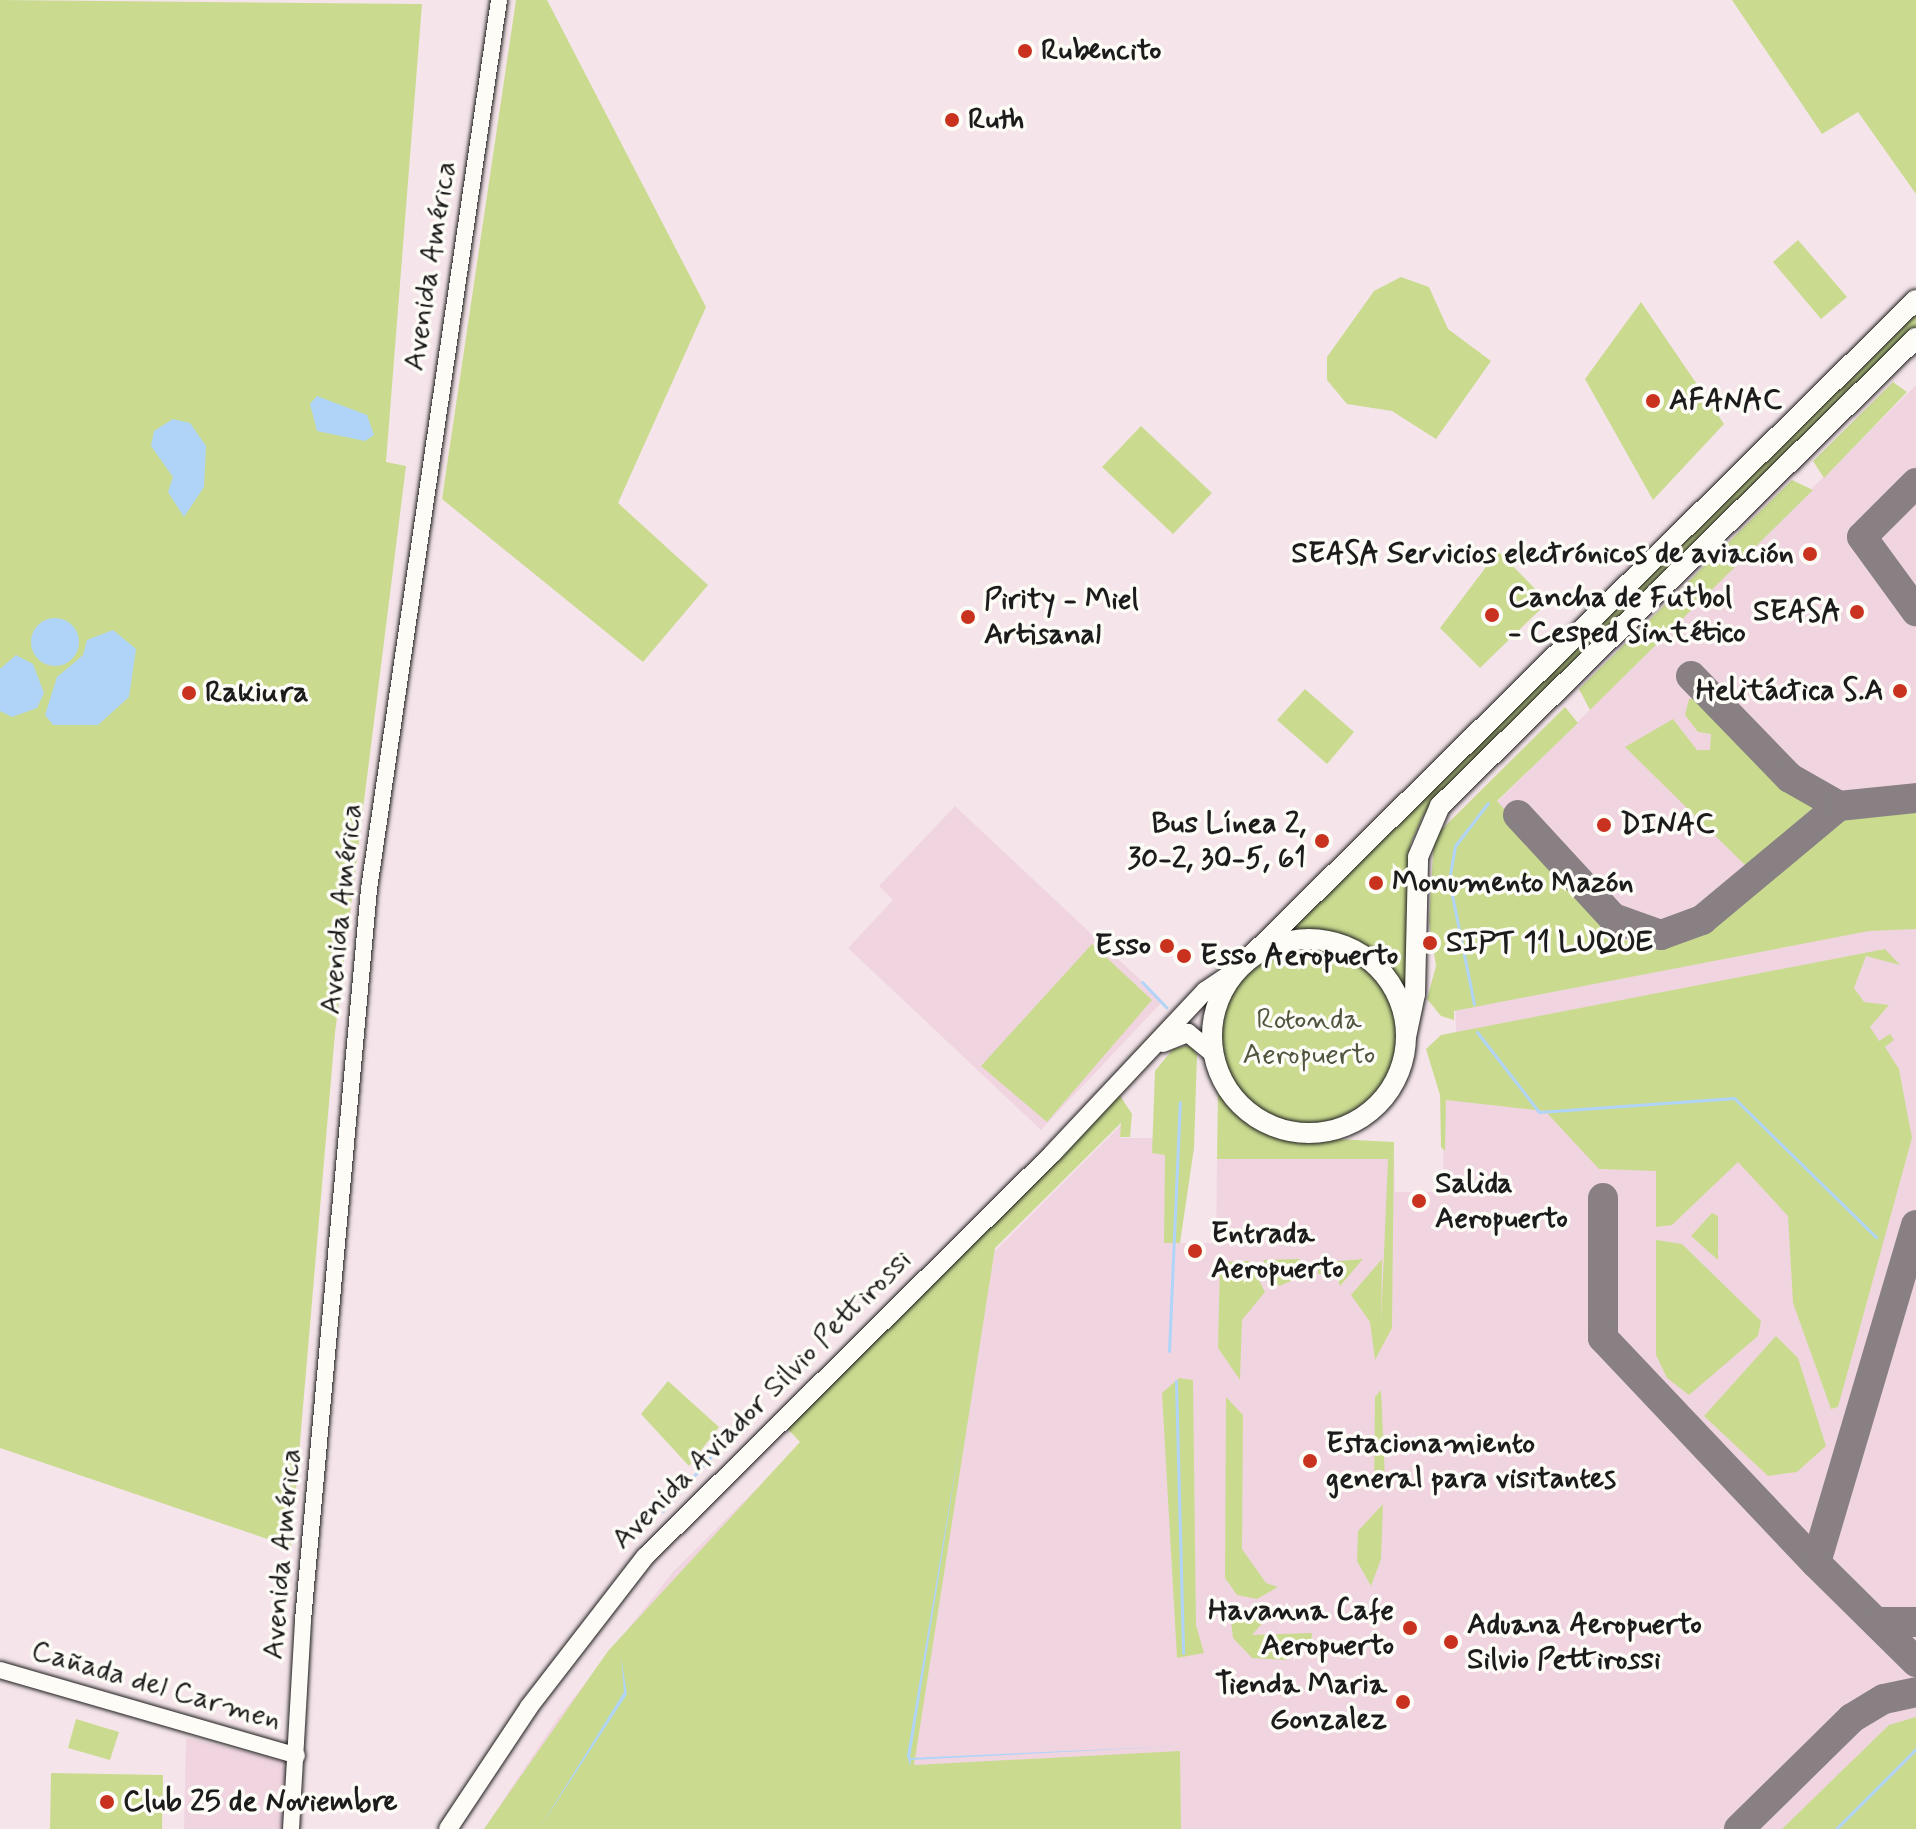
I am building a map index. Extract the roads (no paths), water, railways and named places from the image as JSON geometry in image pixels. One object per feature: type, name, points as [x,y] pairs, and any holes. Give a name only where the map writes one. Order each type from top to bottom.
[{"type":"highway","name":"Avenida Aviador Silvio Pettirossi","points":[[1244,963],[1916,300]]},
{"type":"highway","points":[[1406,1037],[1393,988],[1357,952],[1308,939],[1244,963],[1216,1007],[1213,1053],[1221,1078],[1251,1113],[1316,1132],[1375,1107],[1399,1070],[1406,1037],[1415,994],[1418,857],[1440,806],[1916,338]]},
{"type":"main road","name":"Avenida América","points":[[291,1829],[367,900],[499,0]]},
{"type":"main road","name":"Avenida Aviador Silvio Pettirossi","points":[[448,1829],[529,1707],[645,1557],[1157,1047],[1205,991],[1244,963]]},
{"type":"main road","name":"Avenida Aviador Silvio Pettirossi","points":[[1157,1047],[1188,1033],[1213,1053]]},
{"type":"main road","name":"Cañada del Carmen","points":[[0,1670],[297,1756]]},
{"type":"water","points":[[317,396],[367,415],[374,435],[365,441],[317,431],[310,404]]},
{"type":"water","points":[[173,419],[190,423],[206,446],[204,487],[184,517],[168,492],[173,477],[151,446],[154,431]]},
{"type":"water","points":[[55,618],[72,625],[79,642],[72,659],[55,666],[38,659],[31,642],[38,625]]},
{"type":"water","points":[[113,630],[136,649],[129,697],[98,725],[53,725],[45,715],[57,677],[83,655],[87,640]]},
{"type":"water","points":[[16,655],[33,664],[44,693],[37,708],[12,717],[0,711],[0,669]]},
{"type":"water","points":[[961,1436],[910,1758],[1180,1746],[911,1760],[910,1766],[907,1756]]},
{"type":"water","points":[[621,1657],[627,1694],[539,1829],[624,1692]]},
{"type":"waterway","points":[[1474,1004],[1449,880],[1455,846],[1488,803]]},
{"type":"waterway","points":[[1142,982],[1166,1007]]},
{"type":"waterway","points":[[1477,1032],[1539,1112],[1734,1098],[1876,1237]]},
{"type":"waterway","points":[[1169,1351],[1180,1102]]},
{"type":"waterway","points":[[1176,1381],[1183,1653]]},
{"type":"waterway","points":[[663,1511],[729,1436]]},
{"type":"waterway","points":[[1836,1829],[1916,1749]]},
{"type":"place","name":"Rubencito","points":[[1025,51]]},
{"type":"place","name":"Ruth","points":[[952,120]]},
{"type":"place","name":"AFANAC","points":[[1653,401]]},
{"type":"place","name":"SEASA Servicios electrónicos de aviación","points":[[1810,554]]},
{"type":"place","name":"SEASA","points":[[1857,612]]},
{"type":"place","name":"Cancha de Futbol - Cesped Sintético","points":[[1492,615]]},
{"type":"place","name":"Pirity - Miel Artisanal","points":[[968,617]]},
{"type":"place","name":"Helitáctica S.A","points":[[1900,691]]},
{"type":"place","name":"Rakiura","points":[[189,693]]},
{"type":"place","name":"DINAC","points":[[1604,825]]},
{"type":"place","name":"Bus Línea 2, 30-2, 30-5, 61","points":[[1322,841]]},
{"type":"place","name":"Monumento Mazón","points":[[1376,883]]},
{"type":"place","name":"SIPT 11 LUQUE","points":[[1430,943]]},
{"type":"place","name":"Esso","points":[[1167,946]]},
{"type":"place","name":"Esso Aeropuerto","points":[[1184,956]]},
{"type":"place","name":"Salida Aeropuerto","points":[[1419,1201]]},
{"type":"place","name":"Entrada Aeropuerto","points":[[1195,1251]]},
{"type":"place","name":"Estacionamiento general para visitantes","points":[[1310,1461]]},
{"type":"place","name":"Havanna Cafe Aeropuerto","points":[[1410,1628]]},
{"type":"place","name":"Aduana Aeropuerto Silvio Pettirossi","points":[[1451,1642]]},
{"type":"place","name":"Tienda Maria Gonzalez","points":[[1403,1702]]},
{"type":"place","name":"Club 25 de Noviembre","points":[[107,1802]]},
{"type":"park label","name":"Rotonda Aeropuerto","points":[[1309,1037]]}]
